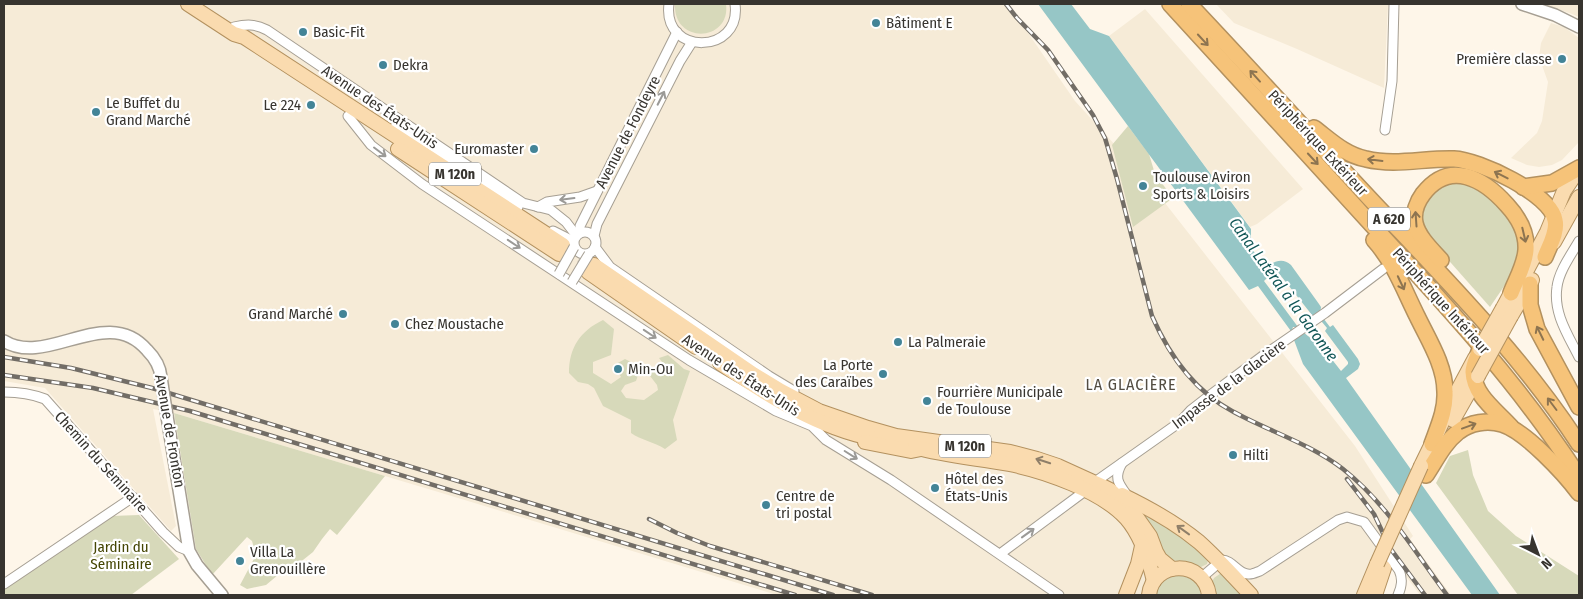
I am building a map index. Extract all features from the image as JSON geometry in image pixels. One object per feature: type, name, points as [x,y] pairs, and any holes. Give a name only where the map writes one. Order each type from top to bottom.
[{"type":"highway","name":"Périphérique Intérieur","points":[[1170,4],[1413,268],[1500,367],[1579,476]]},
{"type":"highway","name":"Périphérique Extérieur","points":[[1189,4],[1466,302],[1531,377],[1579,444]]},
{"type":"highway","points":[[1277,100],[1345,151],[1363,159],[1390,162],[1466,160],[1494,171],[1523,187],[1548,206],[1554,214],[1556,227],[1545,256]]},
{"type":"highway","points":[[1523,187],[1552,183],[1579,169]]},
{"type":"highway","points":[[1466,302],[1468,291],[1427,244],[1415,223],[1417,204],[1422,196],[1429,187],[1447,176],[1466,176],[1482,183],[1502,200],[1521,225],[1526,243],[1525,260],[1511,293]]},
{"type":"highway","points":[[1349,199],[1350,213],[1378,244],[1393,266],[1431,346],[1442,374],[1445,383],[1445,403],[1432,444]]},
{"type":"highway","points":[[1530,284],[1530,305],[1538,329],[1579,407]]},
{"type":"highway","points":[[1480,349],[1474,374],[1479,392],[1512,428],[1538,450],[1579,493]]},
{"type":"highway","points":[[1424,471],[1446,443],[1460,430],[1470,425],[1491,422],[1512,428]]},
{"type":"main road","name":"Avenue des États-Unis","points":[[188,4],[232,33],[240,42],[348,110],[571,242]]},
{"type":"main road","points":[[1364,595],[1424,471],[1437,450],[1507,312],[1511,293],[1520,282],[1547,232],[1564,191],[1579,169]]},
{"type":"main road","points":[[1480,349],[1530,284],[1579,197]]},
{"type":"main road","name":"Avenue des États-Unis","points":[[591,260],[708,344],[781,391],[819,411],[896,436],[1010,452],[1058,466],[1090,486],[1105,502],[1126,519],[1134,529],[1142,546],[1154,581]]},
{"type":"main road","name":"Avenue des États-Unis","points":[[591,260],[744,380],[807,417],[860,436],[921,449],[1011,464],[1061,479],[1110,490],[1133,512],[1150,536],[1160,559],[1172,569]]},
{"type":"main road","points":[[1424,471],[1432,444],[1474,374]]},
{"type":"main road","points":[[812,426],[867,443],[911,451],[921,449]]},
{"type":"main road","points":[[1110,490],[1130,499],[1183,530],[1220,562],[1251,595]]},
{"type":"main road","points":[[1126,595],[1138,564],[1142,546]]},
{"type":"main road","points":[[1149,595],[1149,590],[1154,581],[1162,573],[1172,569],[1188,569],[1202,578],[1208,595]]},
{"type":"main road","points":[[1360,595],[1377,570]]},
{"type":"main road","points":[[1369,595],[1377,570]]},
{"type":"main road","points":[[1375,595],[1377,570]]},
{"type":"street","points":[[668,4],[670,20],[677,32],[692,42],[701,43],[711,42],[727,32],[735,16],[735,4]]},
{"type":"street","points":[[1386,130],[1392,81],[1394,4]]},
{"type":"street","points":[[1522,4],[1556,15],[1579,27]]},
{"type":"street","name":"Avenue des États-Unis","points":[[232,33],[234,27],[245,25],[259,26],[266,30],[523,203],[551,210],[566,222],[571,242]]},
{"type":"street","name":"Avenue de Fondeyre","points":[[559,274],[571,242],[677,32]]},
{"type":"street","name":"Avenue de Fondeyre","points":[[594,236],[597,224],[680,61],[692,42]]},
{"type":"street","name":"Avenue des États-Unis","points":[[348,110],[371,145],[422,184],[689,360],[776,411],[812,426],[826,440],[904,489],[1059,595]]},
{"type":"street","points":[[538,207],[547,202],[580,197],[597,192]]},
{"type":"street","points":[[572,282],[591,260],[596,240],[588,232],[571,242],[578,252],[591,260]]},
{"type":"street","points":[[1579,241],[1560,278],[1557,287],[1557,302],[1560,320],[1579,357]]},
{"type":"street","name":"Impasse de la Glacière","points":[[1000,554],[1090,486],[1180,422],[1191,410],[1209,396],[1383,269]]},
{"type":"street","name":"Avenue de Fronton","points":[[4,341],[31,348],[48,346],[93,334],[108,333],[132,338],[145,347],[157,363],[161,377],[189,551],[197,565],[222,595]]},
{"type":"street","name":"Chemin du Séminaire","points":[[4,392],[20,392],[45,400],[163,532],[179,547],[189,551]]},
{"type":"street","points":[[1122,463],[1118,470],[1117,480],[1130,499]]},
{"type":"street","points":[[4,584],[133,497]]},
{"type":"street","points":[[1202,578],[1222,560],[1226,560],[1243,573],[1248,574],[1260,571],[1338,520],[1347,517],[1364,522],[1399,570],[1402,585],[1398,595]]},
{"type":"shaded area","points":[[4,4],[1008,4],[1075,101],[1147,180],[1355,446],[1413,536],[1410,539],[1451,595],[1420,595],[1394,556],[1355,595],[777,595],[174,413],[153,409],[176,526],[171,531],[45,388],[4,381]]},
{"type":"shaded area","points":[[1216,4],[1388,4],[1384,88],[1234,23]]},
{"type":"shaded area","points":[[1543,4],[1579,4],[1579,17],[1572,14]]},
{"type":"shaded area","points":[[1145,9],[1303,189],[1257,224],[1250,227],[1109,36]]},
{"type":"shaded area","points":[[1551,23],[1564,27],[1579,38],[1579,142],[1562,160],[1552,165],[1539,167],[1527,165],[1511,158],[1537,133],[1542,121],[1548,82],[1539,57],[1541,43]]},
{"type":"green space","points":[[675,4],[726,4],[725,17],[720,26],[712,32],[702,34],[692,32],[683,27],[677,17]]},
{"type":"green space","name":"Toulouse Aviron Sports & Loisirs","points":[[1128,126],[1149,154],[1155,174],[1173,198],[1133,227],[1112,145]]},
{"type":"green space","points":[[1466,181],[1481,188],[1509,217],[1516,234],[1520,252],[1513,273],[1490,307],[1428,237],[1422,226],[1421,216],[1428,196],[1443,184]]},
{"type":"green space","points":[[603,320],[614,329],[611,355],[593,362],[593,373],[611,384],[621,377],[615,367],[616,364],[625,359],[635,364],[638,375],[636,381],[625,385],[621,391],[626,398],[644,400],[658,390],[657,385],[647,372],[653,369],[663,373],[666,367],[659,358],[668,355],[684,369],[690,371],[673,420],[677,440],[665,449],[631,433],[631,420],[603,406],[594,388],[588,384],[578,382],[569,373],[571,356],[577,341],[588,329]]},
{"type":"green space","points":[[174,413],[385,476],[337,535],[330,529],[313,552],[303,560],[290,565],[266,585],[247,589],[240,585],[256,555],[252,541],[247,537],[212,575],[196,549]]},
{"type":"green space","points":[[1468,450],[1473,475],[1488,511],[1516,536],[1579,576],[1579,595],[1518,595],[1436,483],[1450,456]]},
{"type":"green space","points":[[1129,501],[1161,518],[1209,557],[1207,564],[1197,567],[1188,563],[1167,559]]},
{"type":"green space","name":"Jardin du Séminaire","points":[[139,515],[179,559],[131,595],[4,595],[4,589],[111,516]]},
{"type":"green space","points":[[1224,571],[1247,595],[1216,595],[1212,582],[1214,578]]},
{"type":"green space","points":[[1178,575],[1194,581],[1201,595],[1156,595],[1163,581]]},
{"type":"water","points":[[1038,4],[1071,4],[1090,29],[1109,36],[1251,229],[1251,248],[1266,267],[1281,261],[1291,265],[1321,307],[1320,314],[1330,327],[1333,325],[1358,359],[1360,364],[1358,369],[1346,378],[1500,595],[1472,595],[1303,364],[1294,340],[1296,338],[1258,286],[1249,290]],"holes":[[[1274,271],[1277,271],[1312,315],[1317,316],[1327,328],[1325,331],[1348,362],[1341,371],[1323,348],[1298,328],[1292,330],[1293,327],[1298,327],[1264,281]]]},
{"type":"tunnel","points":[[563,245],[594,265]]},
{"type":"tunnel","points":[[559,254],[588,272]]},
{"type":"railway","points":[[1006,4],[1048,50],[1093,115],[1105,138],[1152,316],[1174,358],[1194,382],[1218,402],[1232,411],[1316,452],[1343,469],[1387,513],[1447,595]]},
{"type":"railway","points":[[4,357],[71,368],[152,388],[833,595]]},
{"type":"railway","points":[[4,375],[93,388],[190,411],[795,595]]},
{"type":"railway","points":[[1347,479],[1374,514],[1390,548],[1425,595]]},
{"type":"railway","points":[[649,519],[710,546],[872,595]]},
{"type":"place","name":"Bâtiment E","points":[[876,23]]},
{"type":"place","name":"Basic-Fit","points":[[303,32]]},
{"type":"place","name":"Première classe","points":[[1562,59]]},
{"type":"place","name":"Dekra","points":[[383,65]]},
{"type":"place","name":"Le 224","points":[[311,105]]},
{"type":"place","name":"Le Buffet du Grand Marché","points":[[96,112]]},
{"type":"place","name":"Euromaster","points":[[534,149]]},
{"type":"place","name":"Toulouse Aviron Sports & Loisirs","points":[[1143,186]]},
{"type":"place","name":"Grand Marché","points":[[343,314]]},
{"type":"place","name":"Chez Moustache","points":[[395,324]]},
{"type":"place","name":"La Palmeraie","points":[[898,342]]},
{"type":"place","name":"Min-Ou","points":[[618,369]]},
{"type":"place","name":"La Porte des Caraïbes","points":[[883,374]]},
{"type":"place","name":"Fourrière Municipale de Toulouse","points":[[927,401]]},
{"type":"place","name":"Hilti","points":[[1233,455]]},
{"type":"place","name":"Hôtel des États-Unis","points":[[935,488]]},
{"type":"place","name":"Centre de tri postal","points":[[766,505]]},
{"type":"place","name":"Villa La Grenouillère","points":[[240,561]]},
{"type":"district","name":"LA GLACIÈRE","points":[[1131,384]]},
{"type":"water label","name":"Canal Latéral à la Garonne","points":[[1284,289]]}]
